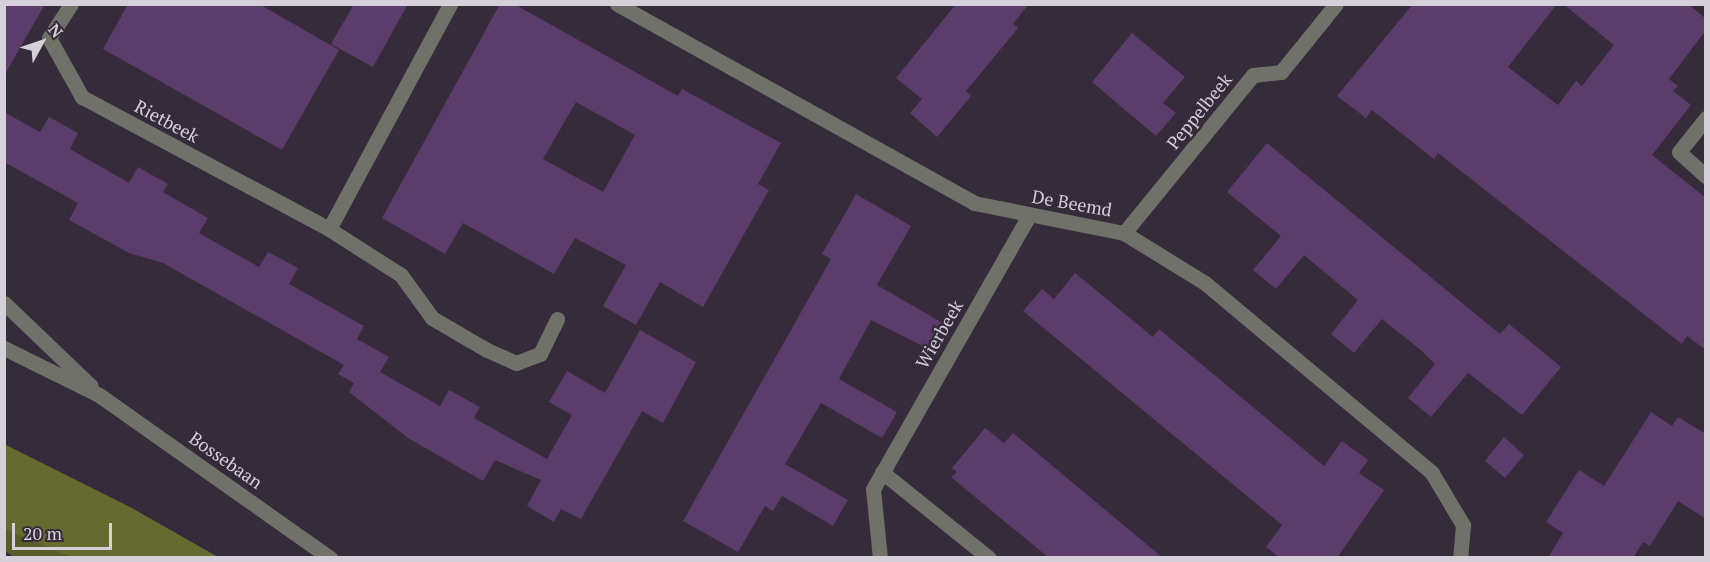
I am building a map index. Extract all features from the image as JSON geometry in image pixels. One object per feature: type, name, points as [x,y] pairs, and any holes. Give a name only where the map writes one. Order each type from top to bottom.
[{"type":"street","name":"Rietbeek","points":[[71,4],[49,38],[82,97],[329,229],[401,275],[432,318],[516,363],[540,354],[557,319]]},
{"type":"street","points":[[329,229],[450,4]]},
{"type":"street","name":"De Beemd","points":[[617,4],[974,203],[1029,216],[1124,233],[1205,283],[1432,473],[1463,525],[1460,558]]},
{"type":"street","name":"Peppelbeek","points":[[1124,233],[1253,75],[1281,72],[1336,4]]},
{"type":"street","points":[[1706,118],[1678,152],[1706,176]]},
{"type":"street","name":"Wierbeek","points":[[880,558],[873,489],[1029,216]]},
{"type":"street","name":"Bossebaan","points":[[4,303],[99,395],[330,558]]},
{"type":"street","name":"Bossebaan","points":[[4,348],[99,395]]},
{"type":"street","points":[[882,472],[989,558]]},
{"type":"green space","points":[[4,444],[130,507],[218,557],[71,557],[5,529]]},
{"type":"green space","points":[[5,529],[28,536],[71,557],[14,557],[5,551]]},
{"type":"building","points":[[4,4],[45,4],[4,76]]},
{"type":"building","points":[[128,4],[259,4],[339,50],[282,150],[103,49]]},
{"type":"building","points":[[354,4],[408,4],[373,67],[331,44]]},
{"type":"building","points":[[500,4],[514,4],[678,96],[682,89],[781,143],[758,184],[769,190],[703,307],[660,282],[636,325],[603,306],[626,265],[575,238],[554,274],[463,223],[445,254],[382,218]],"holes":[[[576,102],[635,135],[603,192],[543,159]]]},
{"type":"building","points":[[956,4],[1029,4],[1013,24],[1018,28],[966,91],[971,96],[937,137],[910,113],[922,99],[896,78]]},
{"type":"building","points":[[1413,4],[1557,4],[1508,67],[1558,105],[1576,81],[1582,86],[1614,45],[1563,4],[1688,4],[1706,19],[1706,30],[1669,79],[1678,86],[1673,91],[1691,105],[1652,155],[1706,198],[1706,350],[1687,336],[1682,344],[1438,153],[1434,159],[1372,110],[1366,118],[1337,96]]},
{"type":"building","points":[[1132,33],[1185,77],[1163,103],[1176,113],[1156,136],[1092,82]]},
{"type":"building","points":[[4,112],[40,132],[49,117],[78,133],[70,149],[129,183],[138,167],[168,184],[163,192],[208,218],[199,233],[259,267],[268,252],[298,268],[289,284],[364,326],[357,339],[389,357],[380,372],[440,406],[449,390],[480,407],[474,418],[547,459],[572,415],[549,402],[567,371],[605,393],[640,330],[696,362],[663,423],[642,411],[581,519],[561,509],[554,522],[527,506],[541,480],[495,460],[483,481],[408,438],[349,392],[354,383],[338,374],[344,365],[163,263],[129,253],[69,220],[78,203],[4,162]]},
{"type":"building","points":[[1267,143],[1500,334],[1509,324],[1561,367],[1522,415],[1468,373],[1431,417],[1408,398],[1435,364],[1423,352],[1382,319],[1354,353],[1331,334],[1358,300],[1304,255],[1276,289],[1253,270],[1281,236],[1227,192]]},
{"type":"building","points":[[856,194],[911,226],[877,285],[946,325],[932,351],[871,320],[839,379],[897,412],[882,438],[821,403],[785,464],[848,500],[833,526],[782,496],[773,511],[765,506],[738,552],[683,521],[831,259],[822,254]]},
{"type":"building","points":[[1075,273],[1153,337],[1159,329],[1324,466],[1342,441],[1368,460],[1359,473],[1384,490],[1337,558],[1280,558],[1266,547],[1282,525],[1023,311],[1042,289],[1054,299]]},
{"type":"building","points":[[1651,412],[1672,426],[1678,417],[1706,434],[1706,519],[1678,501],[1650,546],[1643,542],[1633,558],[1548,558],[1563,533],[1546,522],[1579,470],[1604,486]]},
{"type":"building","points":[[985,428],[1004,443],[1013,433],[1163,558],[1049,558],[951,477],[957,472],[952,468]]},
{"type":"building","points":[[1504,437],[1524,455],[1505,478],[1485,461]]}]
